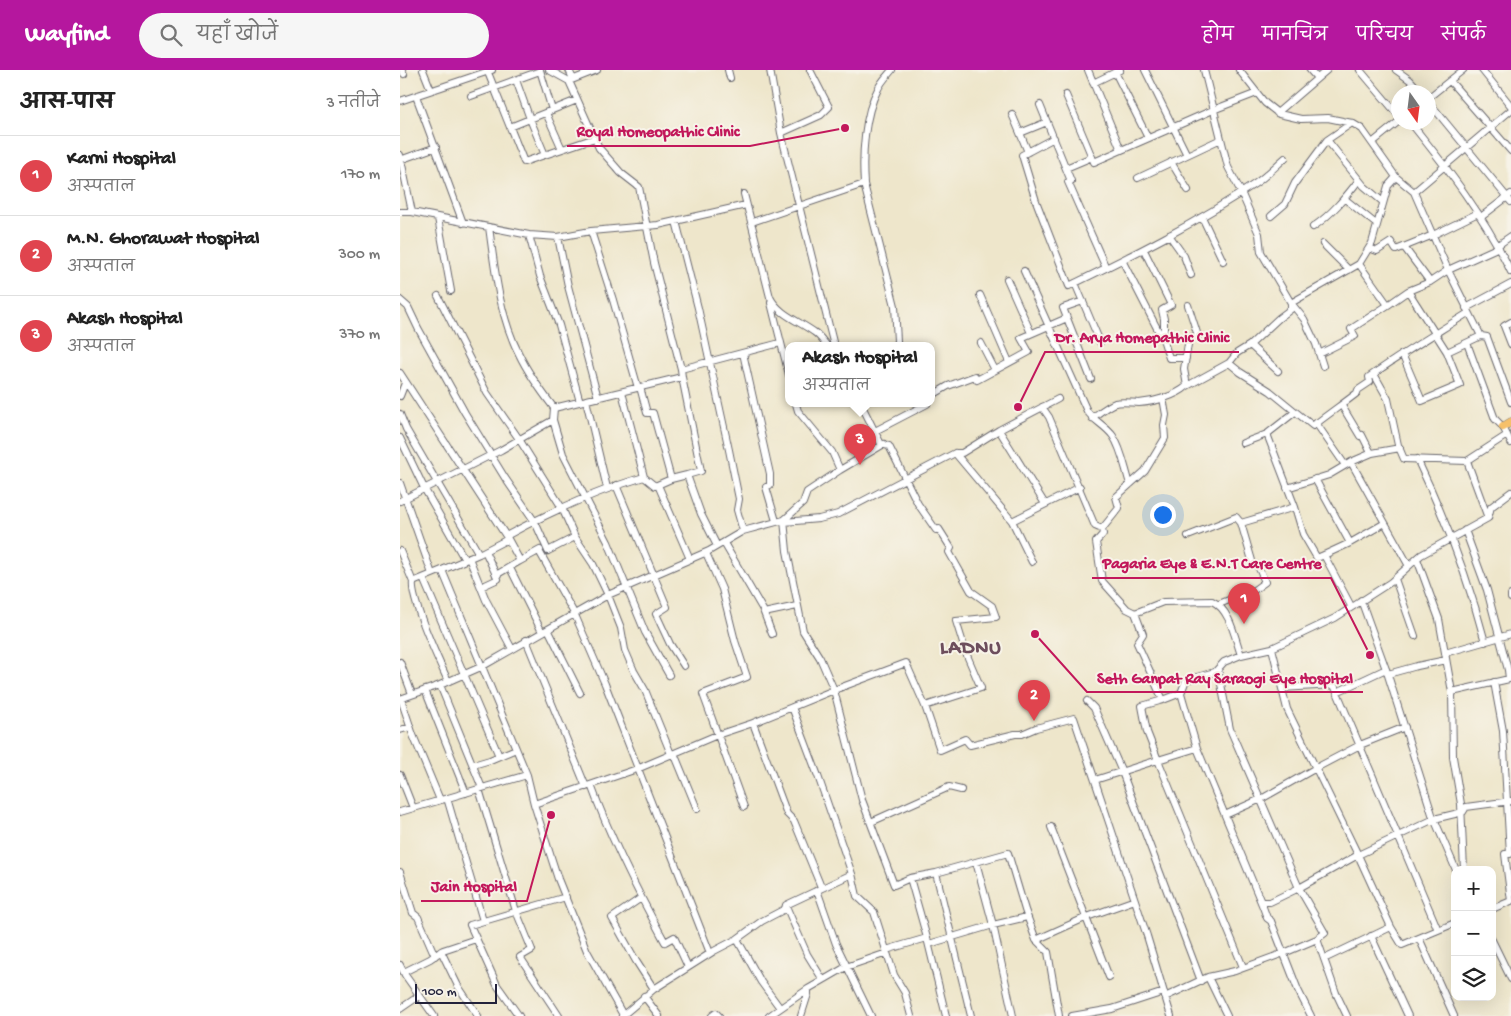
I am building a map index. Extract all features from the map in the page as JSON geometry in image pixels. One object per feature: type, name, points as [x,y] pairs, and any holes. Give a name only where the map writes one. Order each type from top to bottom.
[{"type":"main road","points":[[1503,427],[1511,422]]},
{"type":"street","points":[[423,70],[430,90]]},
{"type":"street","points":[[400,101],[489,70],[524,162],[595,138]]},
{"type":"street","points":[[471,96],[540,70],[549,112],[562,149]]},
{"type":"street","points":[[549,70],[571,80],[597,70]]},
{"type":"street","points":[[569,70],[578,100],[599,148],[622,173],[639,187],[654,263],[681,369],[701,471],[670,479],[655,486],[644,477],[622,392]]},
{"type":"street","points":[[728,70],[730,78]]},
{"type":"street","points":[[770,70],[781,133],[833,342]]},
{"type":"street","points":[[781,133],[821,115],[829,107],[810,70]]},
{"type":"street","points":[[892,70],[878,87],[869,112],[863,166],[864,184],[895,306],[896,342]]},
{"type":"street","points":[[1088,70],[1121,150]]},
{"type":"street","points":[[1145,70],[1187,155]]},
{"type":"street","points":[[1204,70],[1228,167],[1259,234],[1261,252],[1291,303],[1304,319],[1316,344],[1323,366]]},
{"type":"street","points":[[1239,70],[1257,93],[1277,113],[1301,119],[1328,118],[1352,123],[1362,129],[1396,177],[1414,192],[1467,311],[1481,336]]},
{"type":"street","points":[[1310,70],[1317,78]]},
{"type":"street","points":[[1277,113],[1327,70]]},
{"type":"street","points":[[1360,70],[1391,107]]},
{"type":"street","points":[[1396,70],[1415,85]]},
{"type":"street","points":[[1436,92],[1463,70]]},
{"type":"street","points":[[1482,70],[1511,106]]},
{"type":"street","points":[[1093,83],[1118,71],[1148,138]]},
{"type":"street","points":[[516,80],[545,155]]},
{"type":"street","points":[[1450,81],[1511,151]]},
{"type":"street","points":[[1066,95],[1094,162],[1257,93]]},
{"type":"street","points":[[416,96],[463,223]]},
{"type":"street","points":[[510,128],[578,100]]},
{"type":"street","points":[[1040,105],[1071,180],[1068,182],[1106,268]]},
{"type":"street","points":[[1368,248],[1377,251],[1391,242],[1396,250],[1480,215],[1510,198],[1436,109]]},
{"type":"street","points":[[1414,192],[1511,110]]},
{"type":"street","points":[[1012,114],[1028,152]]},
{"type":"street","points":[[1020,133],[1047,122]]},
{"type":"street","points":[[1271,216],[1284,204],[1295,183],[1328,140],[1352,123]]},
{"type":"street","points":[[1372,144],[1391,128]]},
{"type":"street","points":[[1416,130],[1480,215],[1499,246],[1511,272]]},
{"type":"street","points":[[1054,138],[1022,155],[1036,201],[1069,286],[1144,250],[1202,217],[1257,182],[1285,158]]},
{"type":"street","points":[[1138,178],[1221,139]]},
{"type":"street","points":[[1328,140],[1359,180],[1383,202]]},
{"type":"street","points":[[412,212],[400,158],[436,147]]},
{"type":"street","points":[[1066,168],[1092,157]]},
{"type":"street","points":[[1171,162],[1188,190]]},
{"type":"street","points":[[1291,303],[1359,264],[1372,243],[1388,186],[1396,177]]},
{"type":"street","points":[[1313,227],[1326,218],[1345,199],[1359,180]]},
{"type":"street","points":[[752,222],[864,184]]},
{"type":"street","points":[[744,194],[785,361]]},
{"type":"street","points":[[1345,199],[1376,224]]},
{"type":"street","points":[[400,212],[412,212],[530,235],[558,237],[591,230],[646,226],[676,221],[746,205]]},
{"type":"street","points":[[1202,217],[1223,261]]},
{"type":"street","points":[[438,218],[451,292]]},
{"type":"street","points":[[676,221],[710,361],[739,499],[737,510],[743,531]]},
{"type":"street","points":[[489,227],[502,306],[518,352],[536,383],[554,408],[552,420],[563,454],[608,542],[645,632],[669,675]]},
{"type":"street","points":[[591,230],[647,413],[653,413],[670,479]]},
{"type":"street","points":[[530,235],[540,276],[583,401],[607,488]]},
{"type":"street","points":[[1169,236],[1184,256],[1191,275]]},
{"type":"street","points":[[1319,354],[1354,336],[1351,329],[1408,292],[1430,282],[1448,270],[1499,246],[1511,236]]},
{"type":"street","points":[[558,237],[568,286],[598,398]]},
{"type":"street","points":[[1323,244],[1349,270]]},
{"type":"street","points":[[1404,247],[1430,282]]},
{"type":"street","points":[[1144,250],[1172,305],[1162,310],[1164,342]]},
{"type":"street","points":[[1122,260],[1164,342],[1169,358],[1186,358]]},
{"type":"street","points":[[1359,264],[1388,305]]},
{"type":"street","points":[[1024,270],[1087,411],[1092,418],[1112,434],[1117,442],[1130,484]]},
{"type":"street","points":[[1007,280],[1031,333]]},
{"type":"street","points":[[1076,283],[1100,342]]},
{"type":"street","points":[[1230,363],[1240,372],[1270,391],[1313,426],[1342,406],[1358,390],[1370,382],[1369,377],[1467,311],[1511,284]]},
{"type":"street","points":[[1402,354],[1422,401],[1460,385],[1447,352],[1408,292]]},
{"type":"street","points":[[980,295],[1009,362]]},
{"type":"street","points":[[438,296],[487,393],[519,439],[562,508],[575,537],[593,564],[621,628],[625,650],[697,809]]},
{"type":"street","points":[[770,297],[774,304],[797,322],[815,332],[824,342]]},
{"type":"street","points":[[400,300],[408,307],[465,413],[535,522],[548,551],[575,537]]},
{"type":"street","points":[[1083,301],[1063,308],[1092,379]]},
{"type":"street","points":[[1092,418],[1116,403],[1141,403],[1183,390],[1230,363],[1237,353],[1250,346],[1291,309],[1291,303]]},
{"type":"street","points":[[1187,386],[1184,374],[1189,338],[1198,336],[1188,305]]},
{"type":"street","points":[[935,396],[948,386],[975,376],[978,380],[1028,352],[1021,338],[1067,318]]},
{"type":"street","points":[[1511,322],[1504,326],[1511,344]]},
{"type":"street","points":[[1447,352],[1481,336],[1488,336],[1511,402]]},
{"type":"street","points":[[1467,342],[1495,419],[1503,427],[1511,443]]},
{"type":"street","points":[[681,369],[780,343]]},
{"type":"street","points":[[981,343],[995,370]]},
{"type":"street","points":[[1250,346],[1278,372]]},
{"type":"street","points":[[743,353],[770,474],[770,485],[766,487],[776,521]]},
{"type":"street","points":[[400,374],[520,561]]},
{"type":"street","points":[[1374,374],[1390,405],[1404,459],[1467,461],[1507,435]]},
{"type":"street","points":[[554,408],[682,377]]},
{"type":"street","points":[[400,396],[405,383]]},
{"type":"street","points":[[1162,398],[1166,415],[1164,425],[1165,438],[1145,471],[1116,497],[1119,508],[1102,529],[1103,534],[1096,542],[1102,581],[1127,609],[1135,613],[1143,634],[1137,643],[1163,700]]},
{"type":"street","points":[[483,921],[444,799],[410,727],[400,699],[440,685],[483,666],[608,595],[706,553],[743,531],[776,521],[819,519],[838,514],[955,452],[962,453],[999,430],[1058,399]]},
{"type":"street","points":[[1342,406],[1360,436],[1362,435],[1371,454]]},
{"type":"street","points":[[797,407],[798,412],[832,452],[840,470]]},
{"type":"street","points":[[862,407],[881,444],[890,446],[918,504],[936,530],[939,529],[951,548],[949,552],[971,591],[992,606],[996,617],[956,621],[966,653],[981,688],[925,706]]},
{"type":"street","points":[[875,431],[913,407]]},
{"type":"street","points":[[1042,407],[1049,417],[1096,526],[1102,529]]},
{"type":"street","points":[[1243,443],[1267,434],[1296,412]]},
{"type":"street","points":[[400,414],[408,433],[437,482],[496,574],[498,579],[481,587]]},
{"type":"street","points":[[403,499],[492,455],[552,420]]},
{"type":"street","points":[[1316,423],[1348,464],[1409,566]]},
{"type":"street","points":[[999,430],[1045,504]]},
{"type":"street","points":[[408,433],[400,437],[424,488],[467,559],[512,649]]},
{"type":"street","points":[[1267,434],[1295,507],[1303,534],[1317,558],[1350,543],[1385,523]]},
{"type":"street","points":[[784,521],[803,503],[807,492],[884,444]]},
{"type":"street","points":[[1287,488],[1328,475],[1371,454],[1400,448]]},
{"type":"street","points":[[955,452],[1012,521],[1032,562]]},
{"type":"street","points":[[1417,459],[1452,538],[1473,595],[1485,642]]},
{"type":"street","points":[[1467,461],[1488,518]]},
{"type":"street","points":[[687,475],[701,514],[717,546]]},
{"type":"street","points":[[413,582],[482,552],[535,522],[586,497],[607,488],[644,477]]},
{"type":"street","points":[[1315,479],[1350,543]]},
{"type":"street","points":[[400,483],[403,499],[432,574]]},
{"type":"street","points":[[616,485],[667,607],[656,614],[670,644],[684,666]]},
{"type":"street","points":[[658,485],[690,559]]},
{"type":"street","points":[[1012,521],[1080,487]]},
{"type":"street","points":[[1311,1016],[1197,748],[1181,693],[1186,680],[1215,672],[1224,662],[1241,655],[1272,648],[1334,618],[1395,579],[1421,555],[1488,518],[1491,507],[1511,492]]},
{"type":"street","points":[[1242,523],[1295,507]]},
{"type":"street","points":[[1188,536],[1236,517],[1242,523],[1253,564],[1258,566],[1265,582],[1254,590],[1219,604]]},
{"type":"street","points":[[784,521],[787,551],[803,631],[820,658],[834,690],[862,800],[894,885],[910,878],[936,873],[1008,853],[1027,917],[1036,940],[1048,952],[1059,1016]]},
{"type":"street","points":[[1452,692],[1509,679],[1510,670],[1487,590],[1465,530]]},
{"type":"street","points":[[724,542],[764,613],[772,634]]},
{"type":"street","points":[[496,574],[546,547]]},
{"type":"street","points":[[400,551],[413,582],[412,587],[420,615],[448,681]]},
{"type":"street","points":[[539,551],[575,615],[605,684],[710,953]]},
{"type":"street","points":[[706,553],[722,589],[735,642],[747,676],[703,694],[744,807]]},
{"type":"street","points":[[1324,555],[1351,606]]},
{"type":"street","points":[[1416,559],[1439,619],[1452,692],[1453,757],[1461,813],[1464,866]]},
{"type":"street","points":[[510,568],[580,693]]},
{"type":"street","points":[[442,570],[516,748],[558,879],[587,951],[623,1016],[644,996],[710,953],[737,939],[786,906],[852,874]]},
{"type":"street","points":[[424,578],[499,756]]},
{"type":"street","points":[[1395,579],[1416,636]]},
{"type":"street","points":[[1361,600],[1387,672],[1434,820],[1454,866]]},
{"type":"street","points":[[1135,613],[1163,602],[1212,601],[1219,604],[1230,622],[1241,655]]},
{"type":"street","points":[[764,613],[797,606]]},
{"type":"street","points":[[1337,692],[1387,672],[1446,657],[1511,634]]},
{"type":"street","points":[[526,640],[618,852],[665,942],[674,937],[688,967]]},
{"type":"street","points":[[1272,648],[1287,709],[1391,927],[1402,945],[1451,925]]},
{"type":"street","points":[[400,662],[412,694]]},
{"type":"street","points":[[534,804],[637,769],[717,735],[753,723],[906,663],[925,706],[940,750],[965,739],[970,745],[1022,734],[1036,728],[1074,718],[1136,900],[1172,1016]]},
{"type":"street","points":[[1072,1016],[1112,1012],[1165,995],[1208,977],[1235,971],[1284,953],[1317,940],[1325,934],[1299,888],[1230,729],[1218,669]]},
{"type":"street","points":[[1494,682],[1503,730],[1510,854],[1505,854],[1511,901],[1496,907]]},
{"type":"street","points":[[440,685],[473,766],[516,911],[532,950],[520,957],[559,1016]]},
{"type":"street","points":[[1282,688],[1334,685],[1438,930]]},
{"type":"street","points":[[425,690],[466,792]]},
{"type":"street","points":[[1181,693],[1142,706],[1147,732],[1242,967]]},
{"type":"street","points":[[1087,700],[1094,708],[1122,772],[1201,981]]},
{"type":"street","points":[[792,707],[852,874],[857,896],[874,912],[894,975],[906,993],[911,1016]]},
{"type":"street","points":[[753,723],[787,814],[794,821],[819,889],[836,944],[871,1016]]},
{"type":"street","points":[[400,730],[410,727]]},
{"type":"street","points":[[1225,815],[1260,799],[1360,745],[1405,727]]},
{"type":"street","points":[[473,766],[516,748]]},
{"type":"street","points":[[1095,780],[1197,748]]},
{"type":"street","points":[[400,775],[413,808]]},
{"type":"street","points":[[400,812],[526,775]]},
{"type":"street","points":[[871,822],[949,787],[961,790]]},
{"type":"street","points":[[1262,902],[1270,902],[1358,855],[1434,820],[1461,813],[1466,807],[1508,802]]},
{"type":"street","points":[[1051,826],[1109,977]]},
{"type":"street","points":[[976,862],[993,925],[1013,1016]]},
{"type":"street","points":[[400,872],[413,912],[418,917],[435,956]]},
{"type":"street","points":[[936,873],[971,1016]]},
{"type":"street","points":[[910,878],[928,941],[946,1016]]},
{"type":"street","points":[[519,1016],[497,985],[470,925],[566,897]]},
{"type":"street","points":[[641,898],[612,918],[654,989]]},
{"type":"street","points":[[1036,940],[1087,917],[1136,900]]},
{"type":"street","points":[[786,906],[807,954],[823,980]]},
{"type":"street","points":[[769,1016],[808,989],[846,967],[887,951],[953,937],[1027,917]]},
{"type":"street","points":[[1324,960],[1391,927]]},
{"type":"street","points":[[1371,936],[1408,1016]]},
{"type":"street","points":[[1420,938],[1454,1016]]},
{"type":"street","points":[[737,939],[761,982],[780,1008]]},
{"type":"street","points":[[404,972],[441,951],[476,940]]},
{"type":"street","points":[[1317,940],[1336,993],[1347,1016]]},
{"type":"street","points":[[1496,948],[1511,979]]},
{"type":"street","points":[[441,951],[458,986],[478,1016]]},
{"type":"street","points":[[400,965],[434,1016]]},
{"type":"street","points":[[1208,977],[1227,1016]]},
{"type":"street","points":[[803,1015],[808,989]]},
{"type":"street","points":[[400,1010],[419,996]]},
{"type":"street","points":[[644,996],[659,1016]]},
{"type":"street","points":[[712,1016],[716,1013],[719,1016]]},
{"type":"place","name":"Royal Homeopathic Clinic","points":[[845,128]]},
{"type":"place","name":"Dr. Arya Homepathic Clinic","points":[[1018,407]]},
{"type":"place","name":"Akash Hospital","points":[[860,465]]},
{"type":"place","name":"Karni Hospital","points":[[1244,624]]},
{"type":"place","name":"Seth Ganpat Ray Saraogi Eye Hospital","points":[[1035,634]]},
{"type":"place","name":"Pagaria Eye & E.N.T Care Centre","points":[[1370,655]]},
{"type":"place","name":"M.N. Ghorawat Hospital","points":[[1034,721]]},
{"type":"place","name":"Jain Hospital","points":[[551,815]]},
{"type":"district","name":"LADNU","points":[[971,646]]}]
